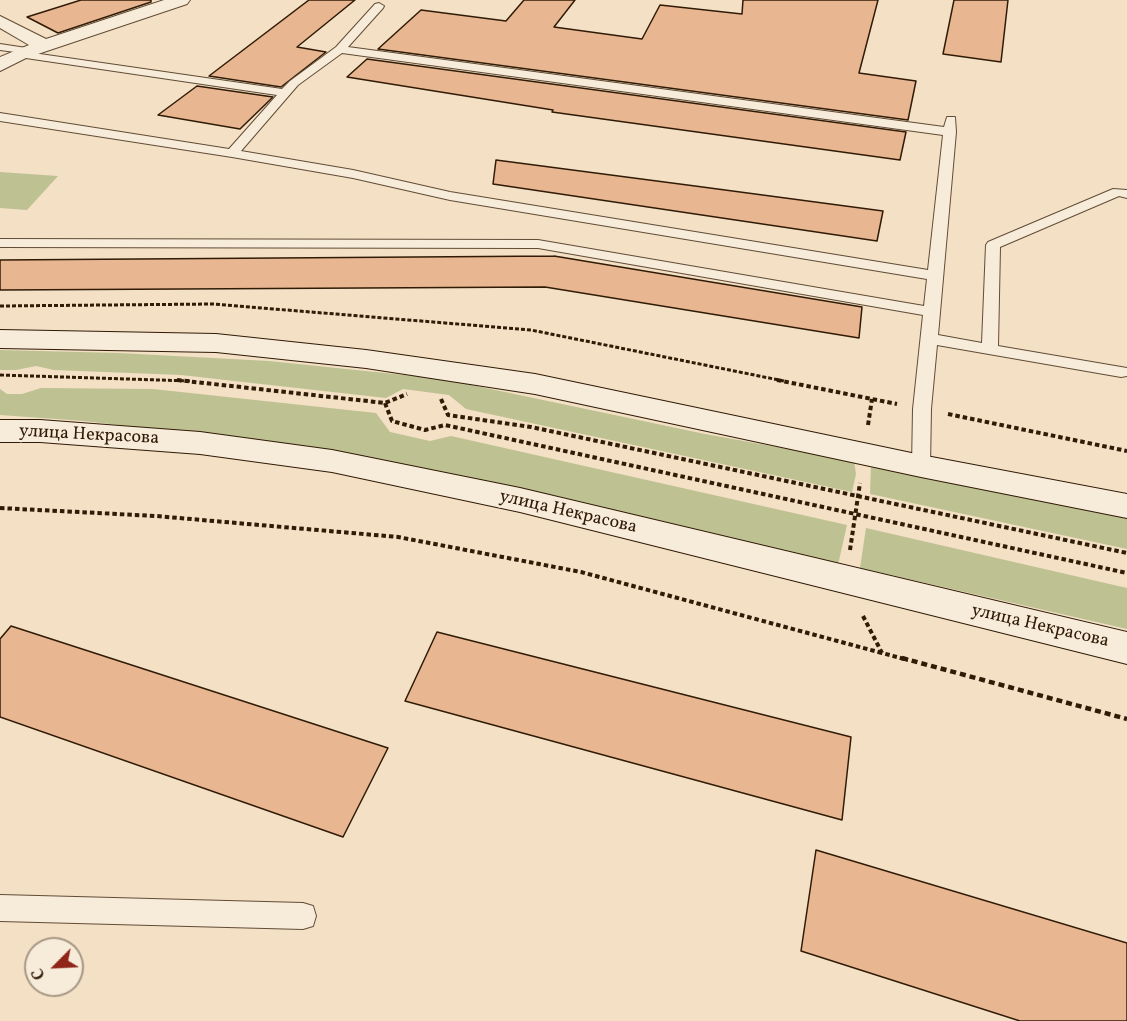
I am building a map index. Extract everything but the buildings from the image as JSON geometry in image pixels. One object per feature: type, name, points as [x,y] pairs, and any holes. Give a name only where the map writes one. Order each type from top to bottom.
[{"type":"main road","points":[[0,65],[31,50],[181,0]]},
{"type":"main road","points":[[0,21],[31,50]]},
{"type":"main road","points":[[0,339],[216,343],[366,359],[535,384],[1127,507]]},
{"type":"main road","name":"улица Некрасова","points":[[0,431],[40,431],[200,443],[332,461],[520,500],[1127,648]]},
{"type":"lane","points":[[232,153],[294,83],[340,49],[380,6]]},
{"type":"lane","points":[[0,47],[31,50],[286,93]]},
{"type":"lane","points":[[340,49],[950,126],[922,409],[921,466]]},
{"type":"lane","points":[[0,117],[232,153],[353,174],[450,196],[936,276]]},
{"type":"lane","points":[[990,350],[993,245],[1118,192],[1127,194]]},
{"type":"lane","points":[[0,243],[538,244],[932,312]]},
{"type":"lane","points":[[929,339],[1121,372]]},
{"type":"lane","points":[[0,908],[303,916]]},
{"type":"path","points":[[0,306],[213,304],[531,330],[1127,451]]},
{"type":"path","points":[[0,375],[171,379],[385,403],[408,393]]},
{"type":"path","points":[[431,397],[442,399],[448,415],[531,427],[1127,553]]},
{"type":"path","points":[[385,403],[392,421],[425,430],[445,425],[1127,573]]},
{"type":"path","points":[[0,508],[156,516],[398,537],[581,572],[882,653]]},
{"type":"green space","points":[[0,172],[58,176],[27,210],[0,208]]},
{"type":"green space","points":[[0,350],[119,353],[269,361],[443,379],[705,434],[854,461],[856,474],[852,492],[466,409],[449,395],[403,389],[386,398],[181,375],[54,370],[36,366],[0,370]]},
{"type":"green space","points":[[41,388],[153,389],[376,413],[390,432],[430,441],[451,436],[847,525],[838,565],[557,496],[338,451],[84,421],[0,415],[0,389],[7,394],[22,394]]},
{"type":"green space","points":[[871,464],[1127,516],[1127,549],[870,494]]},
{"type":"green space","points":[[866,528],[1127,588],[1127,629],[860,568]]}]
